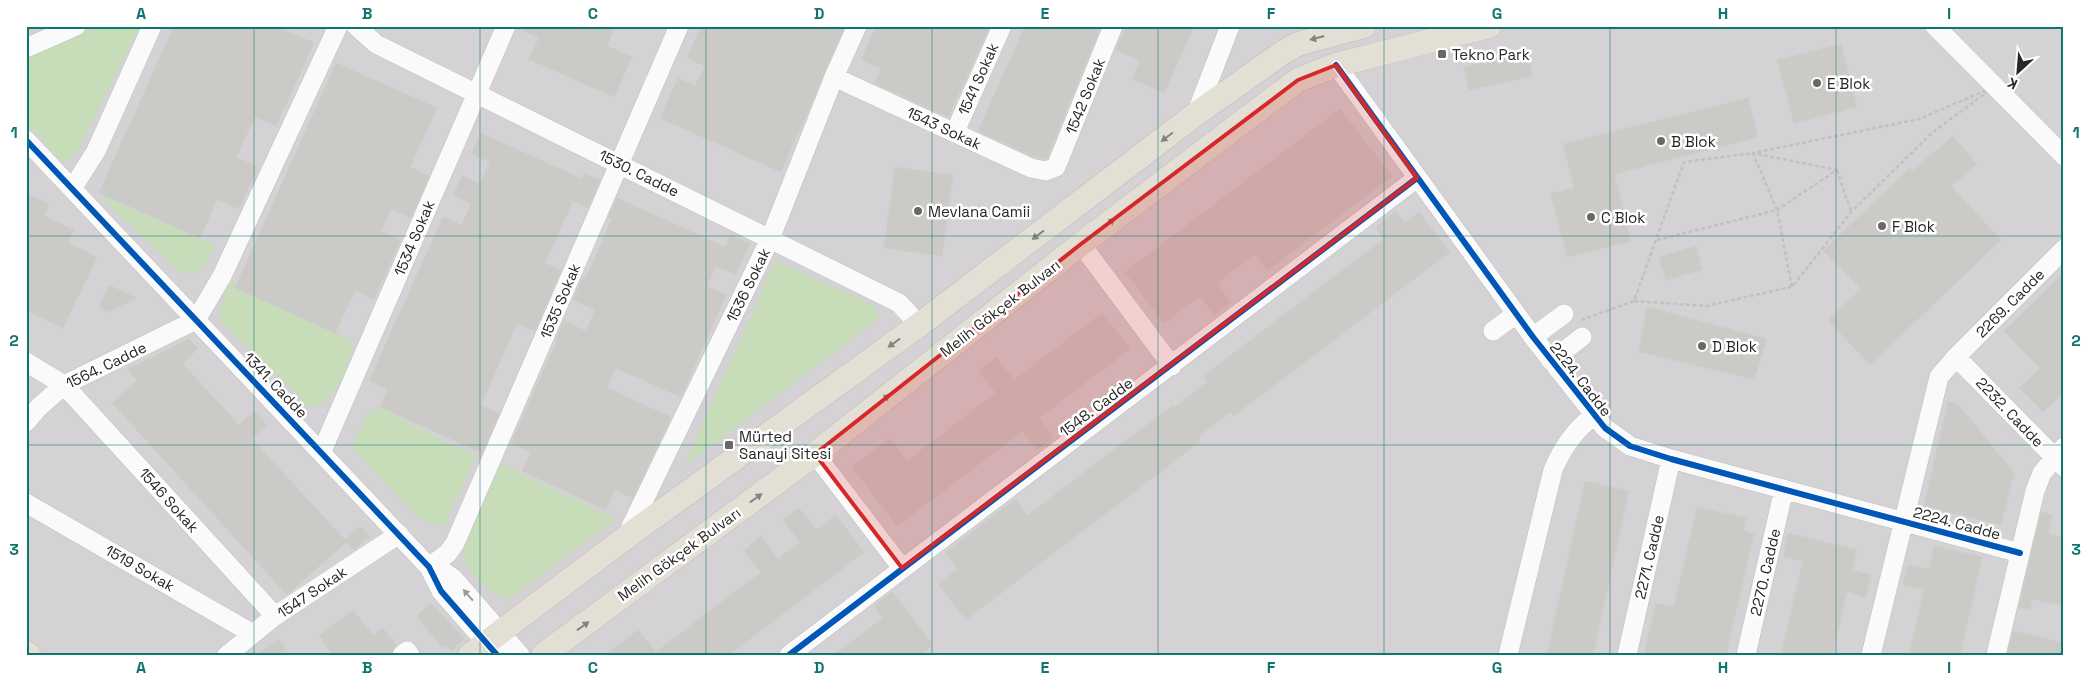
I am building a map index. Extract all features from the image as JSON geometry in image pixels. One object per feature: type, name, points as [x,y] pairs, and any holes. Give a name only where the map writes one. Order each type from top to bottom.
[{"type":"main road","points":[[489,646],[625,538],[919,325],[1196,114],[1298,44],[1364,26]]},
{"type":"main road","name":"Melih Gökçek Bulvarı","points":[[543,655],[815,454],[1081,244],[1298,80],[1336,65],[1489,26]]},
{"type":"street","points":[[26,48],[76,26]]},
{"type":"street","points":[[72,189],[96,151],[152,26]]},
{"type":"street","points":[[196,320],[222,276],[338,26]]},
{"type":"street","name":"1534 Sokak","points":[[322,451],[506,26]]},
{"type":"street","name":"1535 Sokak","points":[[430,567],[448,553],[455,543],[679,26]]},
{"type":"street","name":"1536 Sokak","points":[[625,538],[770,239],[834,77],[857,26]]},
{"type":"street","name":"1541 Sokak","points":[[955,132],[1002,26]]},
{"type":"street","name":"1542 Sokak","points":[[1056,167],[1114,26]]},
{"type":"street","points":[[1196,114],[1230,26]]},
{"type":"street","points":[[1935,26],[1994,88],[2064,156]]},
{"type":"street","name":"1530. Cadde","points":[[362,29],[376,44],[899,303],[919,325]]},
{"type":"street","name":"2224. Cadde","points":[[1336,65],[1533,338],[1594,415],[1620,441],[1671,459],[2020,553]]},
{"type":"street","name":"1543 Sokak","points":[[834,77],[1040,171],[1051,170],[1056,167]]},
{"type":"street","name":"1341. Cadde","points":[[26,140],[400,534],[430,567],[441,591],[489,646],[520,655]]},
{"type":"street","name":"1548. Cadde","points":[[789,655],[1172,366],[1417,178]]},
{"type":"street","points":[[1081,244],[1172,366]]},
{"type":"street","name":"2269. Cadde","points":[[1902,521],[1939,377],[1956,357],[2064,250]]},
{"type":"street","points":[[1493,331],[1516,314]]},
{"type":"street","points":[[1533,338],[1564,314]]},
{"type":"street","name":"1564. Cadde","points":[[26,422],[64,384],[196,320]]},
{"type":"street","points":[[1551,361],[1582,336]]},
{"type":"street","name":"2232. Cadde","points":[[1956,357],[2060,457]]},
{"type":"street","name":"1546 Sokak","points":[[26,362],[64,384],[275,616]]},
{"type":"street","points":[[1508,655],[1553,470],[1564,446],[1577,428],[1594,415]]},
{"type":"street","points":[[815,454],[902,568]]},
{"type":"street","points":[[1996,655],[2038,481],[2060,457]]},
{"type":"street","name":"2271. Cadde","points":[[1627,655],[1671,459]]},
{"type":"street","name":"2270. Cadde","points":[[1746,655],[1784,489]]},
{"type":"street","name":"1519 Sokak","points":[[26,503],[253,634]]},
{"type":"street","points":[[1871,655],[1902,521]]},
{"type":"street","name":"1547 Sokak","points":[[227,655],[275,616],[400,534]]},
{"type":"street","points":[[402,655],[407,651],[410,655]]},
{"type":"path","points":[[1994,88],[1932,132],[1851,212],[1792,287],[1706,306],[1634,301],[1684,162],[1753,153],[1919,119],[1994,88]]},
{"type":"path","points":[[1753,153],[1837,170]]},
{"type":"path","points":[[1753,153],[1777,210],[1792,287]]},
{"type":"path","points":[[1837,170],[1851,212]]},
{"type":"path","points":[[1657,240],[1777,210],[1837,170]]},
{"type":"highlighted area","points":[[1336,65],[1417,178],[902,568],[815,454],[1081,244],[1298,80]]},
{"type":"shaded area","points":[[26,26],[2064,26],[2064,655],[26,655]]},
{"type":"green space","points":[[93,26],[140,26],[78,151],[68,160],[61,160],[55,156],[26,120],[26,54]]},
{"type":"green space","points":[[97,194],[215,245],[210,258],[199,270],[187,273],[180,272]]},
{"type":"green space","points":[[775,261],[874,305],[879,318],[684,467]]},
{"type":"green space","points":[[229,281],[355,342],[340,383],[327,401],[319,406],[310,407],[223,324],[219,308]]},
{"type":"green space","points":[[377,406],[476,457],[445,524],[432,525],[418,517],[352,448],[368,411],[374,413]]},
{"type":"green space","points":[[499,463],[616,519],[509,599],[498,595],[481,583],[466,566],[463,554],[463,545]]},
{"type":"building","points":[[174,26],[276,26],[314,43],[276,126],[255,117],[236,157],[258,167],[239,209],[217,199],[200,238],[99,193]]},
{"type":"building","points":[[517,26],[615,26],[607,46],[632,57],[614,97],[529,59],[539,38],[517,28]]},
{"type":"building","points":[[701,26],[845,26],[781,172],[660,118],[678,78],[695,86],[705,66],[687,58]]},
{"type":"building","points":[[876,26],[990,26],[948,117],[874,83],[881,69],[861,60]]},
{"type":"building","points":[[1025,26],[1101,26],[1045,159],[1035,157],[978,131]]},
{"type":"building","points":[[1126,26],[1194,26],[1164,93],[1132,79],[1140,61],[1116,50]]},
{"type":"building","name":"E Blok","points":[[1841,44],[1857,107],[1794,123],[1777,60]]},
{"type":"building","points":[[1528,53],[1533,76],[1469,90],[1464,67]]},
{"type":"building","points":[[336,63],[437,108],[410,167],[429,176],[411,218],[391,209],[381,231],[401,240],[374,299],[355,291],[335,333],[235,288]]},
{"type":"building","name":"B Blok","points":[[1748,98],[1758,137],[1614,174],[1631,241],[1567,257],[1551,194],[1574,188],[1563,144]]},
{"type":"building","points":[[1340,109],[1392,176],[1267,271],[1255,254],[1217,283],[1231,303],[1214,315],[1200,296],[1164,323],[1125,272]]},
{"type":"building","points":[[481,133],[582,179],[585,174],[600,180],[588,208],[573,201],[545,263],[561,270],[535,331],[517,323],[481,405],[499,414],[482,453],[380,407],[388,389],[369,381],[443,217],[462,225],[471,204],[453,195],[462,176],[480,184],[490,162],[471,154]]},
{"type":"building","points":[[1953,136],[1977,164],[1951,186],[2001,240],[1870,365],[1828,320],[1861,289],[1823,251],[1910,168],[1912,171]]},
{"type":"building","name":"Mevlana Camii","points":[[895,167],[953,175],[942,256],[884,248]]},
{"type":"building","points":[[26,193],[49,204],[44,216],[74,230],[68,243],[97,257],[63,328],[26,310]]},
{"type":"building","points":[[617,198],[725,247],[730,235],[750,244],[736,274],[716,266],[707,286],[726,295],[681,397],[616,368],[607,388],[671,417],[633,498],[615,490],[606,510],[522,471],[531,452],[511,443],[557,341],[555,340],[564,321],[586,331],[595,310],[573,300],[582,279],[585,280],[612,219],[608,217]]},
{"type":"building","points":[[1396,211],[1405,223],[1419,212],[1450,252],[1234,416],[1230,412],[1198,437],[1201,441],[966,620],[938,584],[958,569],[945,553],[1015,499],[1028,515],[1173,405],[1175,407],[1207,382],[1203,376],[1384,239],[1375,227]]},
{"type":"building","points":[[1696,246],[1702,270],[1666,280],[1659,257]]},
{"type":"building","points":[[2064,272],[2064,392],[2043,412],[2019,388],[2040,368],[2004,331]]},
{"type":"building","points":[[109,285],[136,298],[109,312],[99,307]]},
{"type":"building","name":"D Blok","points":[[1647,307],[1767,339],[1754,379],[1639,352]]},
{"type":"building","points":[[1102,313],[1130,349],[1039,418],[1053,437],[1037,450],[1023,431],[897,526],[852,467],[890,438],[907,461],[996,393],[979,371],[996,357],[1014,380]]},
{"type":"building","points":[[189,339],[198,349],[182,363],[239,425],[254,411],[267,425],[252,439],[345,540],[360,526],[370,536],[354,550],[346,542],[287,595],[112,403],[137,380],[128,369]]},
{"type":"building","points":[[1948,402],[1958,404],[2014,473],[2001,525],[1924,506]]},
{"type":"building","points":[[1585,481],[1629,491],[1593,655],[1547,655]]},
{"type":"building","points":[[1697,507],[1746,518],[1743,531],[1754,534],[1726,655],[1644,655],[1656,603],[1674,607]]},
{"type":"building","points":[[799,508],[816,530],[836,515],[864,552],[729,655],[606,655],[638,630],[656,652],[761,572],[744,550],[761,536],[778,559],[800,542],[783,520]]},
{"type":"building","points":[[2041,512],[2052,515],[2048,534],[2064,538],[2064,606],[2032,599],[2030,610],[2019,607]]},
{"type":"building","points":[[1788,533],[1857,550],[1852,570],[1871,575],[1866,597],[1847,592],[1832,655],[1781,655],[1803,561],[1783,557]]},
{"type":"building","points":[[1934,546],[1982,557],[1960,655],[1909,655],[1924,590],[1903,585],[1908,565],[1929,569]]},
{"type":"building","points":[[892,592],[933,645],[921,655],[834,655],[883,618],[874,606]]},
{"type":"building","points":[[431,603],[464,639],[451,651],[446,645],[442,648],[417,616]]},
{"type":"building","points":[[353,610],[373,635],[383,628],[396,645],[391,655],[333,655],[319,636]]},
{"type":"building","points":[[2013,631],[2064,643],[2064,655],[2018,655],[2008,652]]},
{"type":"building","points":[[278,639],[286,649],[277,655],[257,655]]},
{"type":"cycle path","points":[[1336,65],[1533,337],[1605,428],[1630,446],[1671,459],[2020,553]]},
{"type":"cycle path","points":[[26,140],[429,567],[441,591],[497,655]]},
{"type":"cycle path","points":[[789,655],[1417,178]]},
{"type":"place","name":"Tekno Park","points":[[1442,54]]},
{"type":"place","name":"E Blok","points":[[1817,83]]},
{"type":"place","name":"B Blok","points":[[1661,141]]},
{"type":"place","name":"Mevlana Camii","points":[[918,211]]},
{"type":"place","name":"C Blok","points":[[1591,217]]},
{"type":"place","name":"F Blok","points":[[1882,226]]},
{"type":"place","name":"D Blok","points":[[1702,346]]},
{"type":"place","name":"Mürted Sanayi Sitesi","points":[[729,445]]}]
